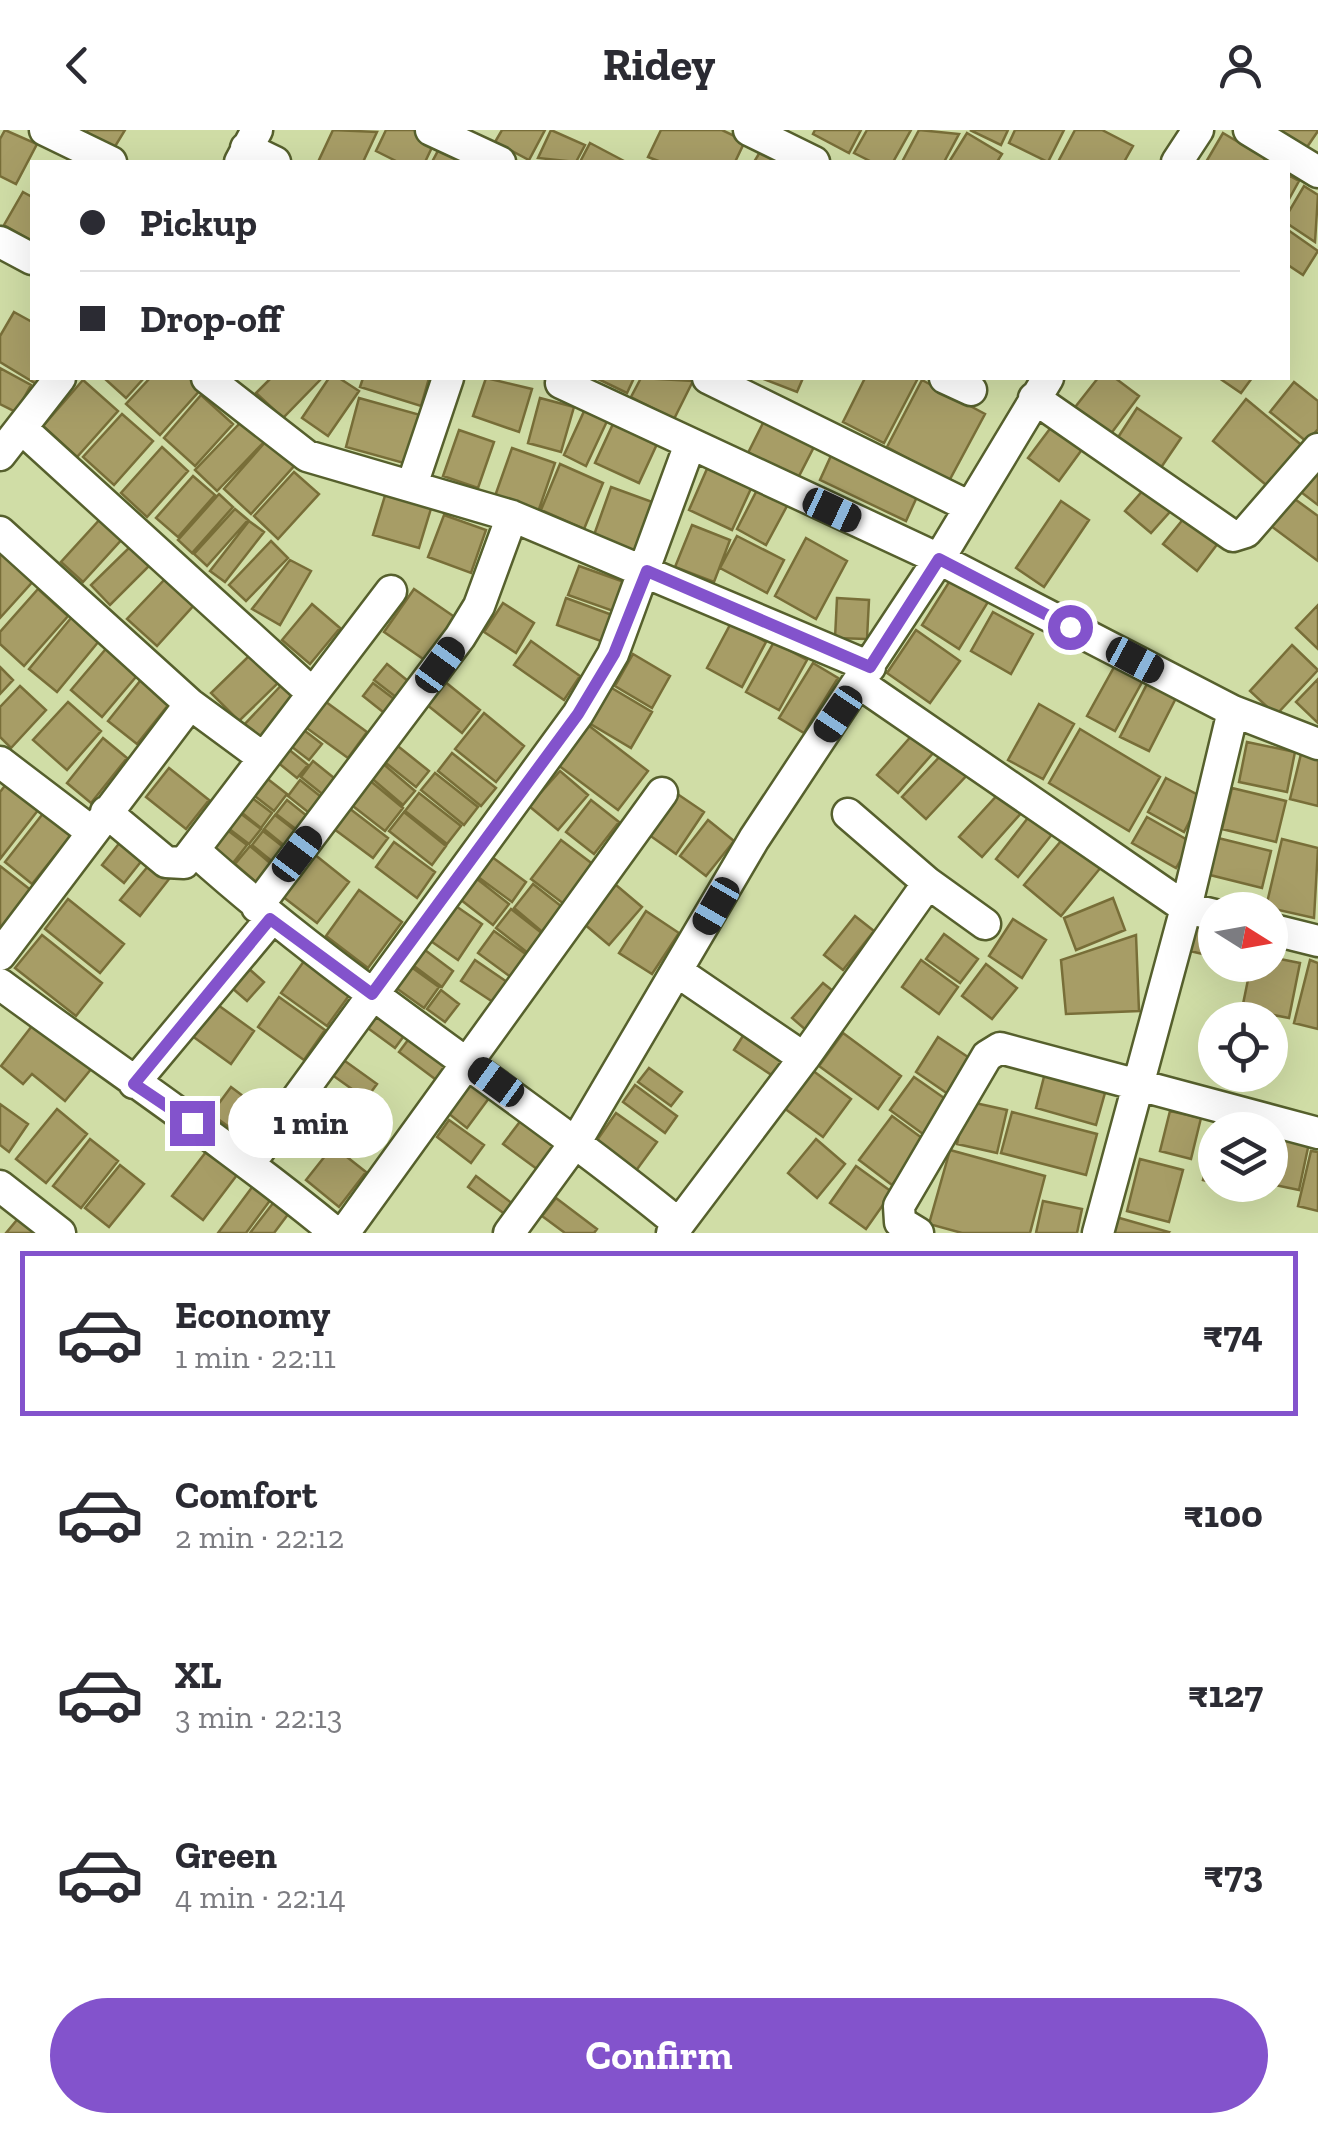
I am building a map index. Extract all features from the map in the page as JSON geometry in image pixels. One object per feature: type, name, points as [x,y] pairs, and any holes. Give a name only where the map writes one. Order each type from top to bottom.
[{"type":"street","points":[[45,130],[107,160]]},
{"type":"street","points":[[430,130],[496,160]]},
{"type":"street","points":[[749,130],[810,160]]},
{"type":"street","points":[[1249,130],[1318,172]]},
{"type":"street","points":[[248,147],[271,160]]},
{"type":"street","points":[[0,242],[30,258]]},
{"type":"street","points":[[0,456],[58,380]]},
{"type":"street","points":[[210,380],[307,456],[512,516],[647,571],[865,675],[1198,909]]},
{"type":"street","points":[[412,485],[447,380]]},
{"type":"street","points":[[560,380],[939,559],[1232,711],[1318,744]]},
{"type":"street","points":[[712,380],[968,506]]},
{"type":"street","points":[[509,1233],[577,1140],[754,839],[939,559],[1041,388],[1233,536],[1246,532],[1318,449]]},
{"type":"street","points":[[21,428],[312,692]]},
{"type":"street","points":[[250,1162],[578,714],[614,654],[690,444]]},
{"type":"street","points":[[134,1084],[264,913],[460,637],[485,593],[512,516]]},
{"type":"street","points":[[0,532],[190,704],[262,757]]},
{"type":"street","points":[[0,762],[166,862],[184,863],[391,591]]},
{"type":"street","points":[[0,955],[190,704]]},
{"type":"street","points":[[1204,892],[1232,711]]},
{"type":"street","points":[[344,1233],[662,793]]},
{"type":"street","points":[[848,814],[928,883],[985,924]]},
{"type":"street","points":[[194,850],[264,913],[577,1140],[676,1228],[804,1058],[928,883]]},
{"type":"street","points":[[1098,1233],[1138,1082],[1198,919]]},
{"type":"street","points":[[1288,934],[1318,941]]},
{"type":"street","points":[[678,972],[804,1058]]},
{"type":"street","points":[[0,984],[134,1084],[250,1162],[336,1233]]},
{"type":"street","points":[[918,1233],[900,1222],[899,1206],[987,1056],[1000,1048],[1318,1133]]},
{"type":"street","points":[[0,1186],[60,1233]]},
{"type":"building","points":[[5,130],[37,144],[16,184],[0,176],[0,139]]},
{"type":"building","points":[[88,130],[125,130],[108,158],[80,142]]},
{"type":"building","points":[[333,130],[377,132],[364,160],[319,160]]},
{"type":"building","points":[[386,130],[414,130],[435,141],[426,160],[394,160],[376,151]]},
{"type":"building","points":[[502,130],[545,130],[529,160],[495,142]]},
{"type":"building","points":[[551,130],[585,145],[577,160],[538,158]]},
{"type":"building","points":[[661,130],[722,130],[745,141],[736,160],[648,157]]},
{"type":"building","points":[[815,130],[861,130],[849,153],[813,134]]},
{"type":"building","points":[[867,130],[911,130],[894,160],[868,160],[854,153]]},
{"type":"building","points":[[919,130],[959,134],[945,160],[903,160]]},
{"type":"building","points":[[970,130],[1008,130],[1001,145]]},
{"type":"building","points":[[1015,130],[1064,130],[1049,160],[1009,143]]},
{"type":"building","points":[[1075,130],[1102,130],[1133,146],[1125,160],[1059,160]]},
{"type":"building","points":[[1269,130],[1318,130],[1318,131],[1303,153]]},
{"type":"building","points":[[967,133],[1002,154],[998,160],[950,160]]},
{"type":"building","points":[[1223,133],[1265,158],[1264,160],[1207,160]]},
{"type":"building","points":[[590,143],[622,160],[581,160]]},
{"type":"building","points":[[440,147],[467,160],[433,160]]},
{"type":"building","points":[[760,152],[774,160],[755,160]]},
{"type":"building","points":[[1290,176],[1299,181],[1290,197]]},
{"type":"building","points":[[1304,186],[1318,195],[1315,242],[1290,225],[1290,210]]},
{"type":"building","points":[[23,192],[30,196],[30,240],[4,225]]},
{"type":"building","points":[[1290,231],[1318,251],[1303,275],[1290,266]]},
{"type":"building","points":[[14,312],[30,321],[30,380],[42,380],[38,385],[0,362],[0,336]]},
{"type":"building","points":[[0,368],[31,385],[16,412],[0,404]]},
{"type":"building","points":[[83,380],[118,411],[77,457],[43,426]]},
{"type":"building","points":[[106,380],[142,380],[126,398]]},
{"type":"building","points":[[148,380],[194,380],[202,388],[160,435],[126,404]]},
{"type":"building","points":[[269,380],[320,380],[283,418],[256,393]]},
{"type":"building","points":[[328,380],[342,380],[359,391],[328,436],[302,418]]},
{"type":"building","points":[[362,380],[428,380],[421,406],[360,387]]},
{"type":"building","points":[[485,380],[532,389],[519,432],[473,416]]},
{"type":"building","points":[[600,380],[633,380],[627,393]]},
{"type":"building","points":[[640,380],[693,381],[674,419],[631,397]]},
{"type":"building","points":[[766,380],[802,380],[797,392]]},
{"type":"building","points":[[864,380],[917,380],[884,443],[843,422]]},
{"type":"building","points":[[922,380],[985,414],[949,481],[887,447]]},
{"type":"building","points":[[1096,380],[1118,380],[1139,396],[1107,439],[1072,411]]},
{"type":"building","points":[[1222,380],[1251,380],[1241,393]]},
{"type":"building","points":[[1294,382],[1318,401],[1318,429],[1307,442],[1270,412]]},
{"type":"building","points":[[201,395],[233,424],[195,466],[164,438]]},
{"type":"building","points":[[359,398],[424,416],[411,465],[346,447]]},
{"type":"building","points":[[540,398],[574,407],[561,452],[528,443]]},
{"type":"building","points":[[1246,399],[1305,448],[1271,489],[1213,441]]},
{"type":"building","points":[[586,407],[609,417],[586,466],[564,455]]},
{"type":"building","points":[[1137,408],[1181,438],[1158,472],[1115,442]]},
{"type":"building","points":[[122,414],[153,441],[114,485],[83,457]]},
{"type":"building","points":[[767,415],[817,441],[798,478],[748,453]]},
{"type":"building","points":[[242,421],[264,442],[217,491],[195,470]]},
{"type":"building","points":[[1055,422],[1086,444],[1059,481],[1028,458]]},
{"type":"building","points":[[613,424],[657,444],[639,483],[595,463]]},
{"type":"building","points":[[459,430],[494,442],[478,488],[443,476]]},
{"type":"building","points":[[267,440],[295,465],[251,514],[224,489]]},
{"type":"building","points":[[162,447],[188,471],[147,517],[121,493]]},
{"type":"building","points":[[835,447],[921,488],[906,521],[820,480]]},
{"type":"building","points":[[512,448],[555,463],[538,512],[495,496]]},
{"type":"building","points":[[710,462],[754,482],[732,530],[689,510]]},
{"type":"building","points":[[1318,462],[1318,505],[1297,489]]},
{"type":"building","points":[[560,464],[603,483],[584,529],[541,510]]},
{"type":"building","points":[[294,472],[319,494],[278,539],[254,516]]},
{"type":"building","points":[[193,476],[215,495],[178,537],[156,518]]},
{"type":"building","points":[[1151,481],[1177,504],[1151,533],[1125,511]]},
{"type":"building","points":[[611,487],[655,503],[638,552],[594,535]]},
{"type":"building","points":[[387,489],[433,502],[419,548],[373,535]]},
{"type":"building","points":[[757,490],[787,506],[766,545],[737,529]]},
{"type":"building","points":[[219,494],[233,507],[192,553],[178,540]]},
{"type":"building","points":[[1292,497],[1318,516],[1318,561],[1271,526]]},
{"type":"building","points":[[1061,501],[1089,520],[1044,587],[1016,568]]},
{"type":"building","points":[[235,509],[248,520],[207,566],[194,554]]},
{"type":"building","points":[[1189,512],[1222,538],[1197,571],[1163,544]]},
{"type":"building","points":[[444,515],[486,530],[471,573],[428,557]]},
{"type":"building","points":[[102,517],[124,537],[83,582],[61,562]]},
{"type":"building","points":[[249,521],[264,532],[225,582],[210,571]]},
{"type":"building","points":[[692,525],[730,540],[714,582],[675,567]]},
{"type":"building","points":[[737,536],[784,560],[767,593],[720,568]]},
{"type":"building","points":[[806,538],[847,561],[816,619],[775,596]]},
{"type":"building","points":[[271,541],[288,558],[246,601],[229,585]]},
{"type":"building","points":[[135,542],[154,561],[110,605],[91,585]]},
{"type":"building","points":[[5,550],[36,578],[0,618],[0,555]]},
{"type":"building","points":[[290,560],[311,571],[280,625],[252,609]]},
{"type":"building","points":[[579,566],[627,583],[616,612],[568,595]]},
{"type":"building","points":[[166,578],[195,604],[157,646],[127,619]]},
{"type":"building","points":[[951,579],[988,602],[959,649],[922,625]]},
{"type":"building","points":[[38,589],[68,616],[24,666],[0,644],[0,632]]},
{"type":"building","points":[[414,589],[459,620],[429,663],[384,632]]},
{"type":"building","points":[[566,598],[615,616],[606,643],[557,625]]},
{"type":"building","points":[[837,598],[869,600],[867,639],[835,638]]},
{"type":"building","points":[[503,603],[534,623],[516,653],[484,632]]},
{"type":"building","points":[[312,604],[340,628],[310,664],[282,640]]},
{"type":"building","points":[[1318,605],[1318,649],[1296,628]]},
{"type":"building","points":[[76,612],[104,635],[57,692],[29,669]]},
{"type":"building","points":[[993,612],[1033,634],[1011,674],[971,651]]},
{"type":"building","points":[[731,623],[766,642],[742,687],[707,668]]},
{"type":"building","points":[[916,630],[960,661],[930,703],[887,673]]},
{"type":"building","points":[[531,641],[580,676],[564,700],[514,665]]},
{"type":"building","points":[[774,642],[807,660],[779,710],[746,692]]},
{"type":"building","points":[[110,644],[141,671],[102,717],[71,690]]},
{"type":"building","points":[[1292,645],[1318,670],[1276,715],[1250,691]]},
{"type":"building","points":[[251,654],[279,682],[239,721],[211,693]]},
{"type":"building","points":[[633,654],[670,676],[652,708],[615,686]]},
{"type":"building","points":[[1118,660],[1146,675],[1115,731],[1087,716]]},
{"type":"building","points":[[813,663],[838,678],[804,733],[779,718]]},
{"type":"building","points":[[387,664],[413,685],[401,701],[374,680]]},
{"type":"building","points":[[0,667],[13,680],[0,694]]},
{"type":"building","points":[[144,676],[173,699],[137,744],[108,721]]},
{"type":"building","points":[[289,677],[307,694],[260,744],[242,727]]},
{"type":"building","points":[[1318,679],[1318,723],[1296,702]]},
{"type":"building","points":[[444,681],[480,710],[462,733],[426,704]]},
{"type":"building","points":[[1148,682],[1177,696],[1149,751],[1120,737]]},
{"type":"building","points":[[373,683],[398,702],[388,716],[363,696]]},
{"type":"building","points":[[20,686],[46,710],[11,748],[0,737],[0,707]]},
{"type":"building","points":[[610,687],[652,712],[631,748],[589,723]]},
{"type":"building","points":[[322,699],[367,732],[348,758],[304,726]]},
{"type":"building","points":[[68,702],[101,731],[67,770],[33,740]]},
{"type":"building","points":[[1039,704],[1074,724],[1043,779],[1008,760]]},
{"type":"building","points":[[484,713],[524,746],[496,782],[455,749]]},
{"type":"building","points":[[296,724],[322,744],[309,760],[283,740]]},
{"type":"building","points":[[588,725],[648,771],[618,810],[558,765]]},
{"type":"building","points":[[1080,729],[1160,777],[1129,831],[1049,783]]},
{"type":"building","points":[[914,733],[934,752],[898,793],[877,775]]},
{"type":"building","points":[[103,738],[127,758],[91,803],[67,783]]},
{"type":"building","points":[[1247,742],[1295,752],[1287,792],[1239,782]]},
{"type":"building","points":[[394,743],[429,771],[416,787],[381,759]]},
{"type":"building","points":[[282,744],[308,765],[297,778],[271,757]]},
{"type":"building","points":[[944,752],[968,774],[926,819],[902,797]]},
{"type":"building","points":[[452,753],[496,788],[481,806],[438,771]]},
{"type":"building","points":[[1301,754],[1318,758],[1318,806],[1290,799]]},
{"type":"building","points":[[313,761],[339,782],[326,797],[301,777]]},
{"type":"building","points":[[381,762],[415,791],[403,805],[369,776]]},
{"type":"building","points":[[169,768],[209,800],[186,829],[146,797]]},
{"type":"building","points":[[560,771],[588,795],[558,830],[529,806]]},
{"type":"building","points":[[260,773],[287,794],[274,811],[247,790]]},
{"type":"building","points":[[435,773],[478,807],[464,825],[421,790]]},
{"type":"building","points":[[1166,778],[1202,797],[1184,832],[1148,812]]},
{"type":"building","points":[[368,779],[403,808],[385,831],[349,803]]},
{"type":"building","points":[[300,780],[325,800],[313,816],[288,796]]},
{"type":"building","points":[[7,783],[39,809],[0,859],[0,792]]},
{"type":"building","points":[[1232,788],[1286,801],[1276,842],[1222,829]]},
{"type":"building","points":[[673,791],[704,812],[676,854],[645,832]]},
{"type":"building","points":[[1001,791],[1023,811],[982,857],[959,837]]},
{"type":"building","points":[[419,793],[461,826],[447,844],[405,811]]},
{"type":"building","points":[[247,794],[272,813],[261,828],[236,808]]},
{"type":"building","points":[[287,800],[312,820],[301,833],[276,814]]},
{"type":"building","points":[[591,800],[619,822],[594,854],[566,832]]},
{"type":"building","points":[[345,805],[388,838],[373,858],[330,826]]},
{"type":"building","points":[[236,810],[261,829],[249,844],[224,825]]},
{"type":"building","points":[[1034,810],[1057,828],[1018,877],[996,859]]},
{"type":"building","points":[[45,811],[73,833],[32,884],[5,862]]},
{"type":"building","points":[[404,812],[446,846],[432,865],[389,831]]},
{"type":"building","points":[[275,815],[302,836],[291,851],[264,829]]},
{"type":"building","points":[[1147,817],[1191,842],[1176,868],[1132,843]]},
{"type":"building","points":[[708,820],[734,841],[706,876],[680,856]]},
{"type":"building","points":[[222,826],[247,845],[233,863],[208,843]]},
{"type":"building","points":[[263,831],[291,853],[279,867],[252,845]]},
{"type":"building","points":[[1066,835],[1102,866],[1061,916],[1024,885]]},
{"type":"building","points":[[125,836],[147,854],[124,883],[102,865]]},
{"type":"building","points":[[1214,837],[1271,851],[1262,888],[1206,874]]},
{"type":"building","points":[[1282,839],[1318,848],[1314,918],[1288,912],[1288,892],[1270,892]]},
{"type":"building","points":[[561,840],[594,865],[564,904],[531,879]]},
{"type":"building","points":[[394,842],[435,872],[417,898],[376,867]]},
{"type":"building","points":[[250,846],[276,868],[261,886],[235,864]]},
{"type":"building","points":[[314,854],[349,882],[317,923],[282,896]]},
{"type":"building","points":[[488,854],[526,882],[512,902],[474,874]]},
{"type":"building","points":[[154,859],[173,874],[140,916],[120,900]]},
{"type":"building","points":[[0,866],[32,891],[0,931]]},
{"type":"building","points":[[472,875],[509,904],[493,925],[456,896]]},
{"type":"building","points":[[533,884],[566,910],[546,935],[514,908]]},
{"type":"building","points":[[616,885],[642,907],[609,945],[583,923]]},
{"type":"building","points":[[359,890],[402,922],[368,968],[326,936]]},
{"type":"building","points":[[1113,898],[1125,930],[1076,950],[1064,918]]},
{"type":"building","points":[[68,899],[124,944],[100,973],[45,929]]},
{"type":"building","points":[[450,902],[482,924],[458,960],[425,937]]},
{"type":"building","points":[[511,909],[543,934],[528,953],[496,928]]},
{"type":"building","points":[[646,911],[679,933],[652,974],[619,953]]},
{"type":"building","points":[[855,916],[874,931],[843,970],[824,955]]},
{"type":"building","points":[[1013,919],[1046,940],[1022,978],[989,956]]},
{"type":"building","points":[[1196,924],[1198,953],[1190,951]]},
{"type":"building","points":[[494,931],[527,955],[512,978],[478,953]]},
{"type":"building","points":[[944,934],[978,959],[960,983],[926,959]]},
{"type":"building","points":[[42,935],[102,983],[76,1016],[15,968]]},
{"type":"building","points":[[1136,935],[1139,1011],[1066,1014],[1061,960]]},
{"type":"building","points":[[421,947],[453,971],[442,987],[410,963]]},
{"type":"building","points":[[307,957],[353,990],[327,1026],[281,993]]},
{"type":"building","points":[[475,960],[510,984],[496,1004],[461,981]]},
{"type":"building","points":[[921,960],[958,987],[939,1014],[902,987]]},
{"type":"building","points":[[1310,960],[1318,963],[1318,1029],[1294,1023]]},
{"type":"building","points":[[240,961],[264,982],[247,1001],[224,981]]},
{"type":"building","points":[[1288,961],[1300,963],[1289,1018],[1288,1002],[1243,1002],[1248,982],[1288,982]]},
{"type":"building","points":[[407,964],[439,987],[424,1008],[392,985]]},
{"type":"building","points":[[986,964],[1017,988],[992,1019],[962,996]]},
{"type":"building","points":[[823,983],[838,995],[807,1031],[792,1018]]},
{"type":"building","points":[[441,990],[459,1004],[445,1022],[427,1009]]},
{"type":"building","points":[[279,997],[325,1030],[304,1060],[258,1027]]},
{"type":"building","points":[[211,1000],[254,1031],[231,1064],[188,1033]]},
{"type":"building","points":[[379,1007],[409,1029],[395,1048],[365,1026]]},
{"type":"building","points":[[35,1022],[92,1068],[65,1101],[32,1074],[23,1084],[1,1066]]},
{"type":"building","points":[[748,1028],[791,1056],[776,1078],[734,1050]]},
{"type":"building","points":[[414,1032],[454,1062],[439,1082],[399,1052]]},
{"type":"building","points":[[843,1033],[901,1076],[878,1109],[819,1066]]},
{"type":"building","points":[[938,1037],[971,1059],[948,1094],[916,1072]]},
{"type":"building","points":[[338,1056],[377,1084],[366,1099],[328,1072]]},
{"type":"building","points":[[1047,1065],[1108,1082],[1096,1125],[1036,1108]]},
{"type":"building","points":[[649,1068],[682,1092],[671,1106],[638,1082]]},
{"type":"building","points":[[812,1070],[851,1099],[823,1137],[784,1108]]},
{"type":"building","points":[[914,1077],[947,1100],[923,1134],[890,1110]]},
{"type":"building","points":[[473,1080],[492,1094],[467,1128],[448,1113]]},
{"type":"building","points":[[635,1085],[677,1116],[665,1133],[623,1102]]},
{"type":"building","points":[[231,1087],[267,1114],[247,1140],[211,1114]]},
{"type":"building","points":[[966,1101],[1007,1110],[997,1153],[957,1144]]},
{"type":"building","points":[[0,1104],[28,1124],[9,1152],[0,1145]]},
{"type":"building","points":[[57,1109],[87,1134],[46,1183],[16,1159]]},
{"type":"building","points":[[301,1110],[336,1136],[323,1154],[288,1128]]},
{"type":"building","points":[[1170,1111],[1198,1117],[1191,1159],[1160,1151]]},
{"type":"building","points":[[1012,1112],[1097,1134],[1086,1175],[1001,1153]]},
{"type":"building","points":[[616,1113],[657,1142],[635,1172],[595,1143]]},
{"type":"building","points":[[525,1115],[563,1143],[541,1172],[503,1144]]},
{"type":"building","points":[[892,1116],[926,1141],[892,1185],[859,1160]]},
{"type":"building","points":[[449,1120],[484,1145],[471,1163],[437,1137]]},
{"type":"building","points":[[90,1139],[118,1161],[81,1208],[53,1186]]},
{"type":"building","points":[[816,1139],[845,1164],[817,1198],[788,1173]]},
{"type":"building","points":[[1288,1139],[1309,1143],[1299,1190],[1288,1188]]},
{"type":"building","points":[[333,1146],[366,1172],[339,1207],[306,1180]]},
{"type":"building","points":[[209,1148],[240,1171],[203,1220],[172,1196]]},
{"type":"building","points":[[950,1150],[1045,1176],[1030,1233],[962,1233],[929,1224]]},
{"type":"building","points":[[1311,1151],[1318,1152],[1318,1211],[1298,1206]]},
{"type":"building","points":[[1140,1159],[1183,1170],[1169,1222],[1127,1211]]},
{"type":"building","points":[[120,1165],[144,1184],[109,1227],[85,1208]]},
{"type":"building","points":[[856,1166],[892,1192],[866,1229],[830,1203]]},
{"type":"building","points":[[476,1176],[513,1204],[506,1215],[468,1187]]},
{"type":"building","points":[[256,1182],[274,1195],[246,1233],[218,1233]]},
{"type":"building","points":[[277,1198],[292,1209],[274,1233],[250,1233]]},
{"type":"building","points":[[556,1198],[597,1229],[594,1233],[565,1233],[542,1216]]},
{"type":"building","points":[[1043,1201],[1082,1209],[1077,1233],[1036,1233]]},
{"type":"building","points":[[21,1215],[41,1233],[6,1233]]},
{"type":"building","points":[[1116,1217],[1169,1232],[1112,1233]]},
{"type":"route","points":[[192,1123],[134,1084],[270,919],[372,994],[578,714],[614,654],[647,571],[870,667],[939,559],[1070,627]]}]
